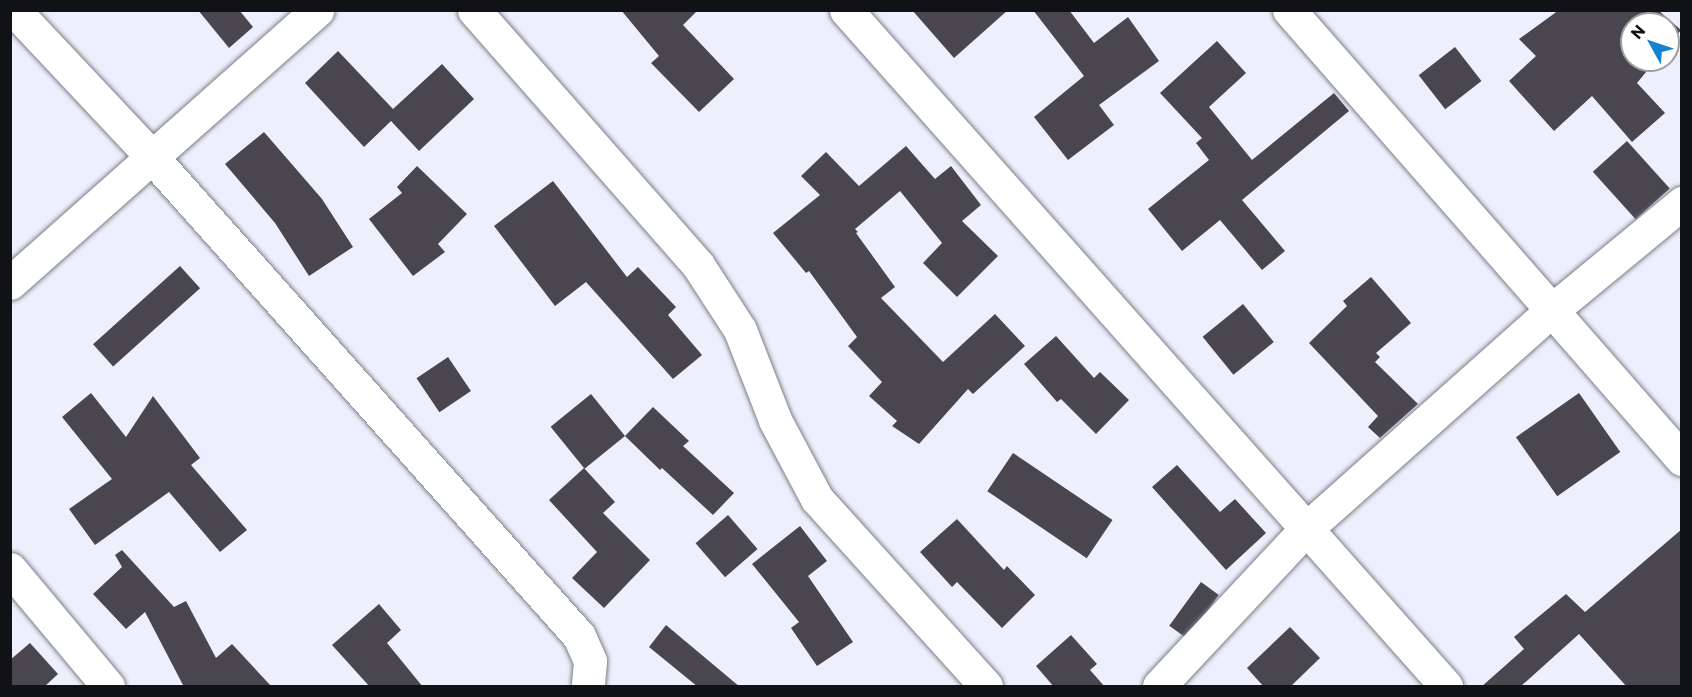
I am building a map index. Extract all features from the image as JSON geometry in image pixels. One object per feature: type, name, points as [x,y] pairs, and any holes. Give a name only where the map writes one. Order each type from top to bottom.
[{"type":"street","points":[[14,10],[151,156],[579,636],[590,661],[588,687]]},
{"type":"street","points":[[10,283],[316,10]]},
{"type":"street","points":[[474,10],[698,265],[740,330],[774,420],[817,499],[986,687]]},
{"type":"street","points":[[846,10],[1446,687]]},
{"type":"street","points":[[1289,10],[1682,459]]},
{"type":"street","points":[[1159,687],[1306,529],[1551,311],[1682,203]]},
{"type":"street","points":[[10,569],[108,687]]},
{"type":"building","points":[[198,10],[239,10],[253,27],[229,48]]},
{"type":"building","points":[[621,10],[698,10],[683,25],[734,79],[699,112],[651,63],[659,56]]},
{"type":"building","points":[[912,10],[1008,10],[954,58]]},
{"type":"building","points":[[1033,10],[1069,10],[1094,43],[1128,17],[1159,61],[1099,105],[1114,125],[1068,160],[1034,117],[1084,76]]},
{"type":"building","points":[[1559,10],[1658,10],[1660,12],[1620,12],[1620,72],[1646,72],[1637,83],[1665,113],[1632,142],[1592,96],[1554,131],[1509,81],[1536,56],[1519,39]]},
{"type":"building","points":[[1217,41],[1246,73],[1209,107],[1252,160],[1334,93],[1349,111],[1242,200],[1285,251],[1262,270],[1220,220],[1182,251],[1148,209],[1209,160],[1196,143],[1202,138],[1160,93]]},
{"type":"building","points":[[1455,47],[1481,81],[1445,109],[1419,75]]},
{"type":"building","points":[[338,51],[393,109],[442,64],[474,99],[419,151],[391,121],[364,147],[305,83]]},
{"type":"building","points":[[264,132],[322,199],[353,247],[309,276],[275,223],[225,164]]},
{"type":"building","points":[[1627,141],[1670,189],[1636,219],[1593,172]]},
{"type":"building","points":[[906,146],[935,179],[951,166],[981,205],[962,221],[998,256],[957,297],[923,263],[942,243],[900,191],[855,229],[895,287],[881,298],[943,362],[995,314],[1025,346],[973,394],[968,389],[919,444],[892,426],[897,421],[869,396],[882,382],[848,346],[857,337],[809,271],[806,273],[773,233],[820,195],[801,176],[826,152],[859,186]]},
{"type":"building","points":[[417,166],[467,214],[438,244],[445,252],[413,276],[369,219],[402,193],[397,187]]},
{"type":"building","points":[[553,181],[627,277],[638,267],[676,307],[668,315],[702,355],[673,379],[586,282],[555,306],[494,226]]},
{"type":"building","points":[[180,266],[200,288],[113,367],[93,344]]},
{"type":"building","points":[[1371,277],[1411,323],[1376,353],[1380,357],[1375,362],[1418,404],[1380,438],[1368,427],[1378,416],[1309,343],[1347,306],[1343,301]]},
{"type":"building","points":[[1243,304],[1274,342],[1233,375],[1203,337]]},
{"type":"building","points":[[1056,336],[1094,378],[1100,372],[1129,400],[1096,434],[1061,399],[1057,402],[1024,364]]},
{"type":"building","points":[[448,357],[471,391],[439,412],[416,378]]},
{"type":"building","points":[[91,393],[126,437],[153,396],[200,458],[191,465],[247,530],[220,552],[169,492],[95,545],[69,509],[112,479],[62,417]]},
{"type":"building","points":[[1579,393],[1620,452],[1557,496],[1516,437]]},
{"type":"building","points":[[591,394],[625,436],[585,469],[551,427]]},
{"type":"building","points":[[653,407],[689,441],[683,446],[734,493],[713,515],[662,468],[660,470],[625,436]]},
{"type":"building","points":[[1013,453],[1112,520],[1087,558],[987,491]]},
{"type":"building","points":[[1177,465],[1220,512],[1235,499],[1266,533],[1226,570],[1152,487]]},
{"type":"building","points":[[584,468],[615,502],[603,513],[650,560],[604,608],[572,578],[597,552],[549,500]]},
{"type":"building","points":[[728,515],[758,549],[725,577],[696,543]]},
{"type":"building","points":[[957,519],[1004,570],[1007,566],[1035,595],[1002,628],[957,582],[952,587],[920,552]]},
{"type":"building","points":[[800,526],[827,561],[808,576],[853,642],[817,666],[791,628],[799,622],[752,564]]},
{"type":"building","points":[[1682,529],[1682,687],[1627,687],[1579,634],[1520,687],[1481,687],[1524,649],[1514,637],[1566,594],[1585,612]]},
{"type":"building","points":[[122,550],[174,607],[186,601],[216,658],[232,644],[272,687],[184,687],[145,612],[126,629],[93,594],[122,567],[115,555]]},
{"type":"building","points":[[1201,582],[1219,595],[1187,639],[1169,626]]},
{"type":"building","points":[[379,604],[401,630],[387,643],[423,687],[370,687],[332,645]]},
{"type":"building","points":[[666,625],[740,687],[698,687],[649,647]]},
{"type":"building","points":[[1290,627],[1320,658],[1290,687],[1264,687],[1247,668]]},
{"type":"building","points":[[1071,635],[1097,664],[1090,670],[1105,687],[1054,687],[1036,666]]},
{"type":"building","points":[[30,643],[58,674],[44,687],[10,687],[10,660]]}]
